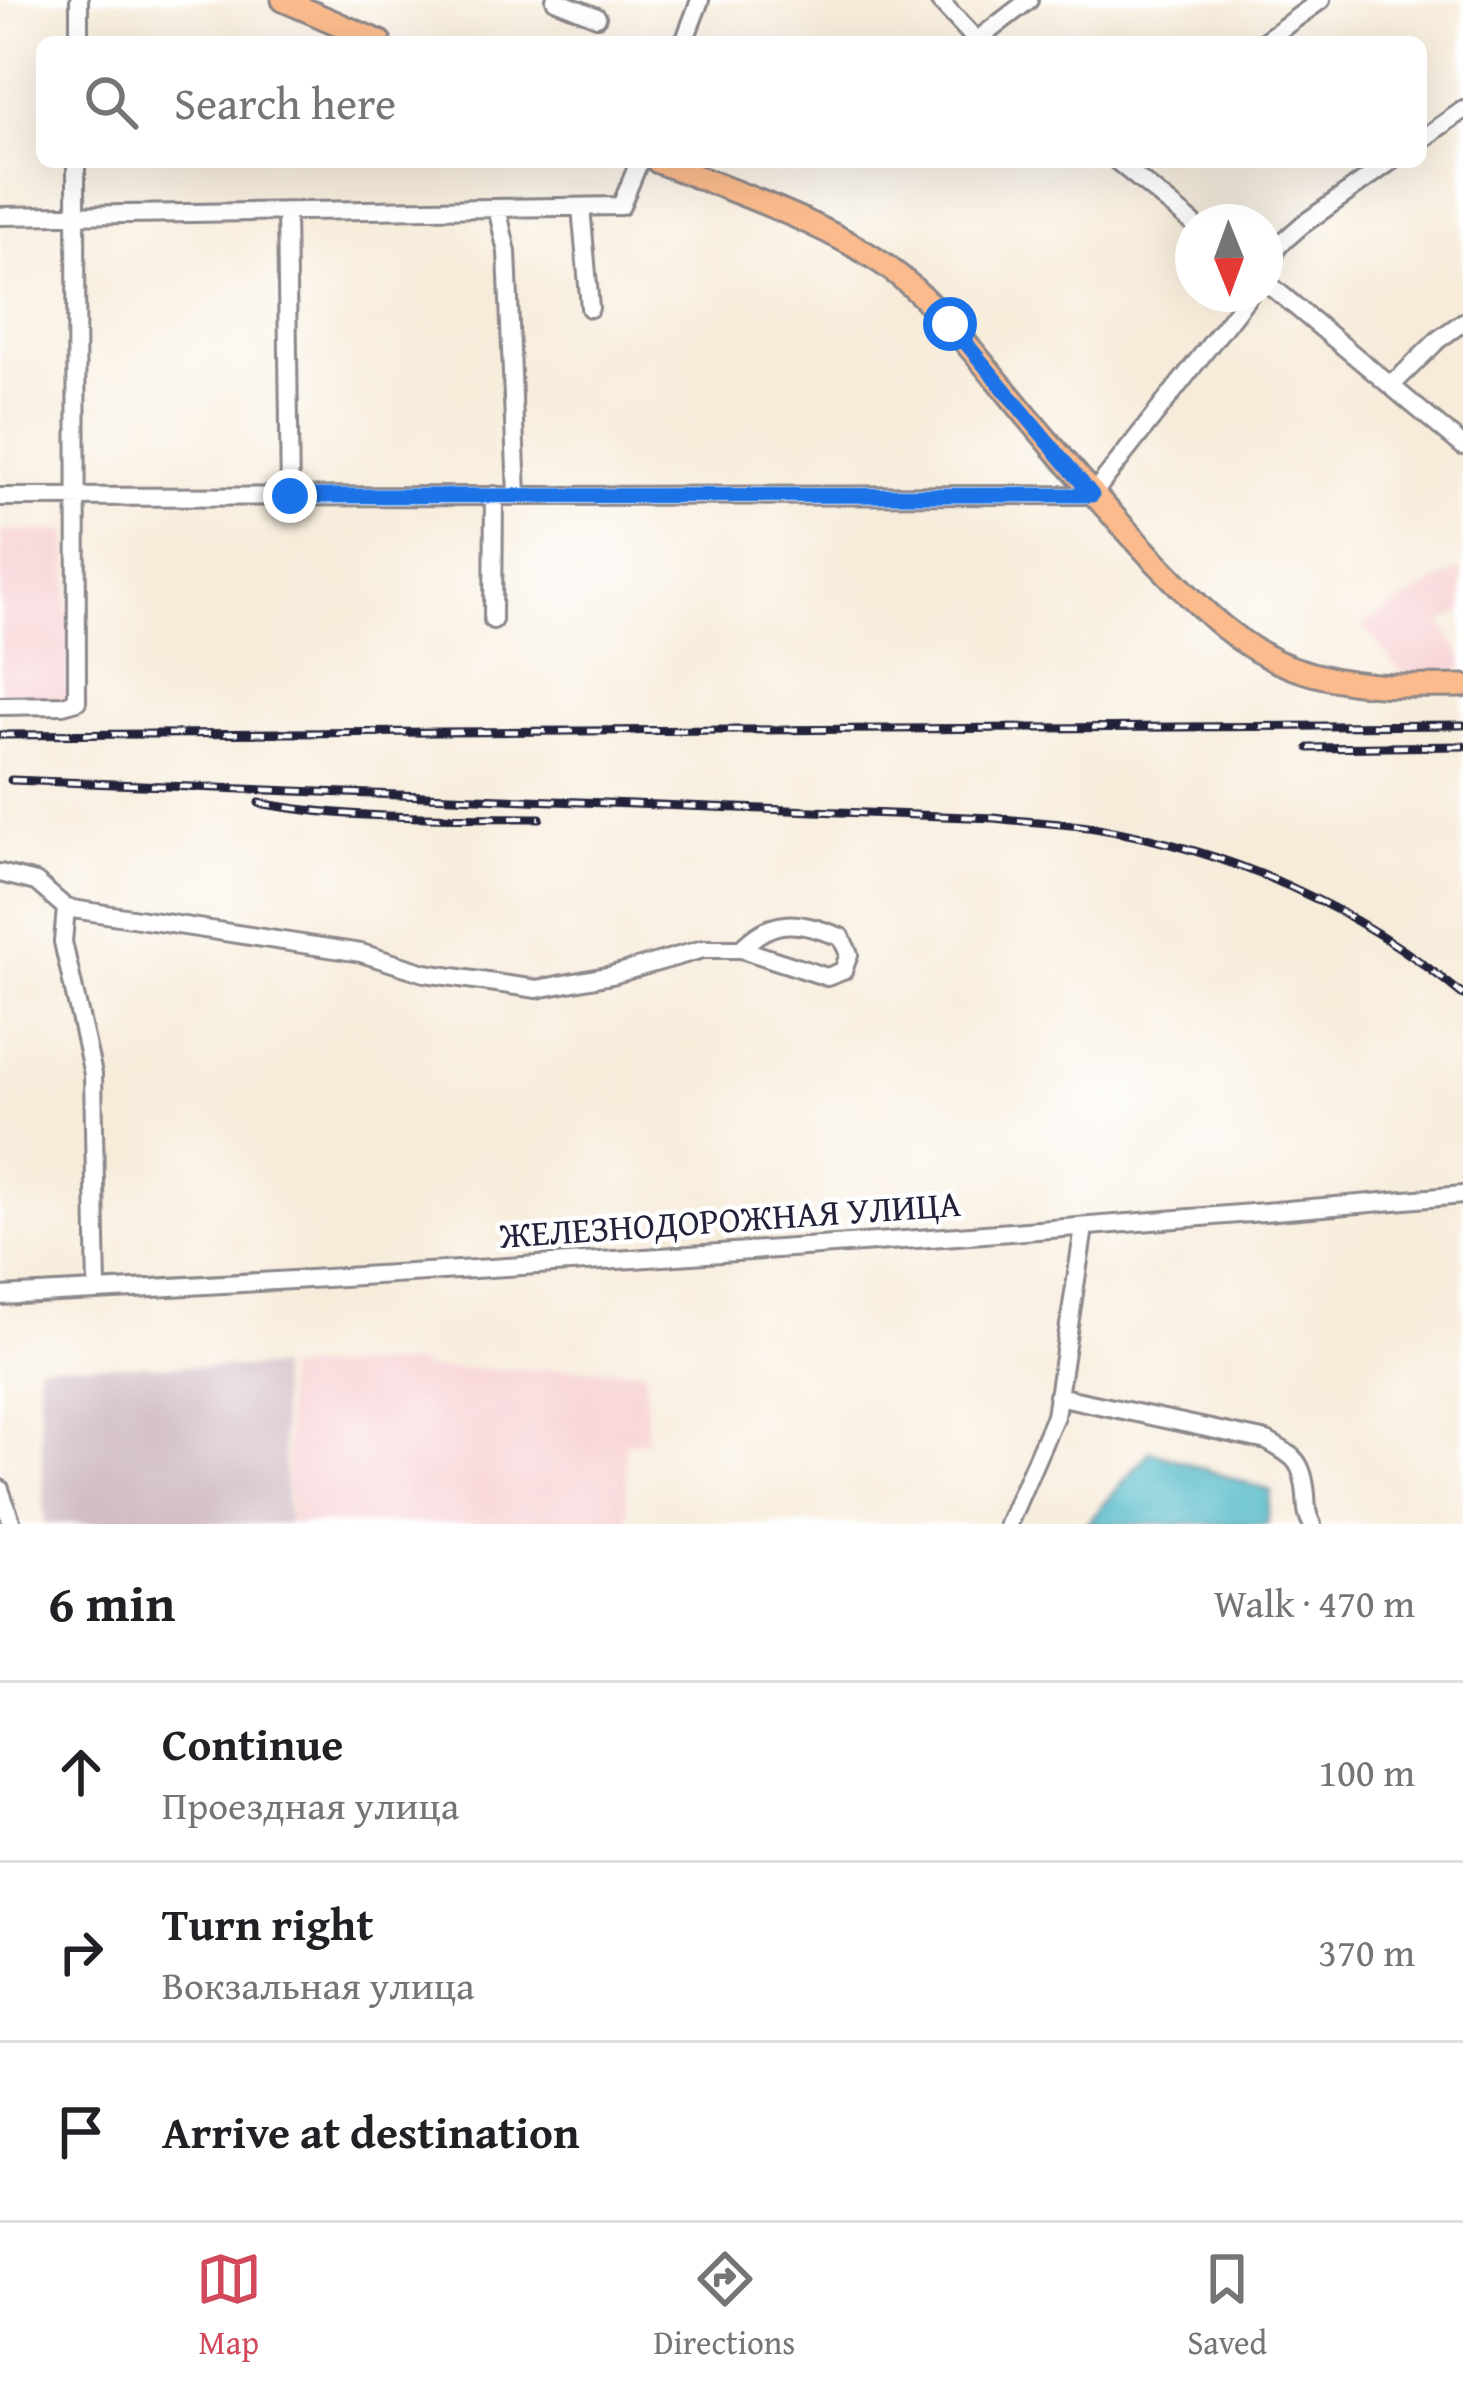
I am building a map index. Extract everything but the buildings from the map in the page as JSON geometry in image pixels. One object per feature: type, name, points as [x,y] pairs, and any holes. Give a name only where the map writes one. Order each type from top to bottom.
[{"type":"main road","points":[[283,0],[366,36]]},
{"type":"main road","points":[[672,168],[807,224],[867,254],[907,282],[950,324],[1092,495],[1208,617],[1251,647],[1288,667],[1335,681],[1386,687],[1463,686]]},
{"type":"street","points":[[79,0],[79,36]]},
{"type":"street","points":[[686,36],[700,0]]},
{"type":"street","points":[[939,0],[972,36]]},
{"type":"street","points":[[983,36],[1029,0]]},
{"type":"street","points":[[1271,36],[1321,0]]},
{"type":"street","points":[[549,4],[598,17]]},
{"type":"street","points":[[1427,136],[1463,110]]},
{"type":"street","points":[[0,706],[76,701],[76,168]]},
{"type":"street","points":[[0,217],[621,206],[637,168]]},
{"type":"street","points":[[1125,168],[1175,208]]},
{"type":"street","points":[[1283,242],[1382,168]]},
{"type":"street","points":[[581,207],[590,308]]},
{"type":"street","points":[[497,208],[507,252],[517,495]]},
{"type":"street","points":[[286,212],[290,496]]},
{"type":"street","points":[[1283,293],[1463,446]]},
{"type":"street","points":[[0,497],[1092,495],[1236,312]]},
{"type":"street","points":[[1391,386],[1463,322]]},
{"type":"street","points":[[493,620],[494,495]]},
{"type":"street","points":[[0,873],[36,882],[66,908],[361,953],[425,973],[537,989],[613,975],[703,949],[741,949],[827,977],[843,971],[849,954],[841,937],[814,927],[776,923],[741,949]]},
{"type":"street","points":[[66,908],[63,942],[93,1074],[97,1291]]},
{"type":"street","name":"ЖЕЛЕЗНОДОРОЖНАЯ УЛИЦА","points":[[0,1296],[1084,1228],[1463,1195]]},
{"type":"street","points":[[1008,1524],[1055,1416],[1084,1228]]},
{"type":"street","points":[[1058,1396],[1267,1441],[1304,1468],[1307,1517],[1312,1524]]},
{"type":"street","points":[[0,1489],[12,1524]]},
{"type":"shaded area","points":[[0,531],[68,531],[68,699],[0,699]]},
{"type":"shaded area","points":[[1461,568],[1463,611],[1441,623],[1463,659],[1463,669],[1406,678],[1362,625]]},
{"type":"shaded area","points":[[420,1363],[422,1369],[645,1369],[647,1441],[625,1443],[628,1524],[289,1524],[284,1369]]},
{"type":"shaded area","points":[[38,1364],[278,1368],[288,1524],[45,1524]]},
{"type":"water","points":[[1150,1451],[1271,1491],[1267,1524],[1087,1524]]},
{"type":"railway","points":[[0,735],[1463,725]]},
{"type":"railway","points":[[1309,748],[1463,746]]},
{"type":"railway","points":[[11,780],[994,818],[1095,828],[1195,851],[1290,887],[1380,935],[1463,995]]},
{"type":"railway","points":[[259,803],[364,815],[540,818]]},
{"type":"route","points":[[290,496],[1092,495],[950,324]]}]
